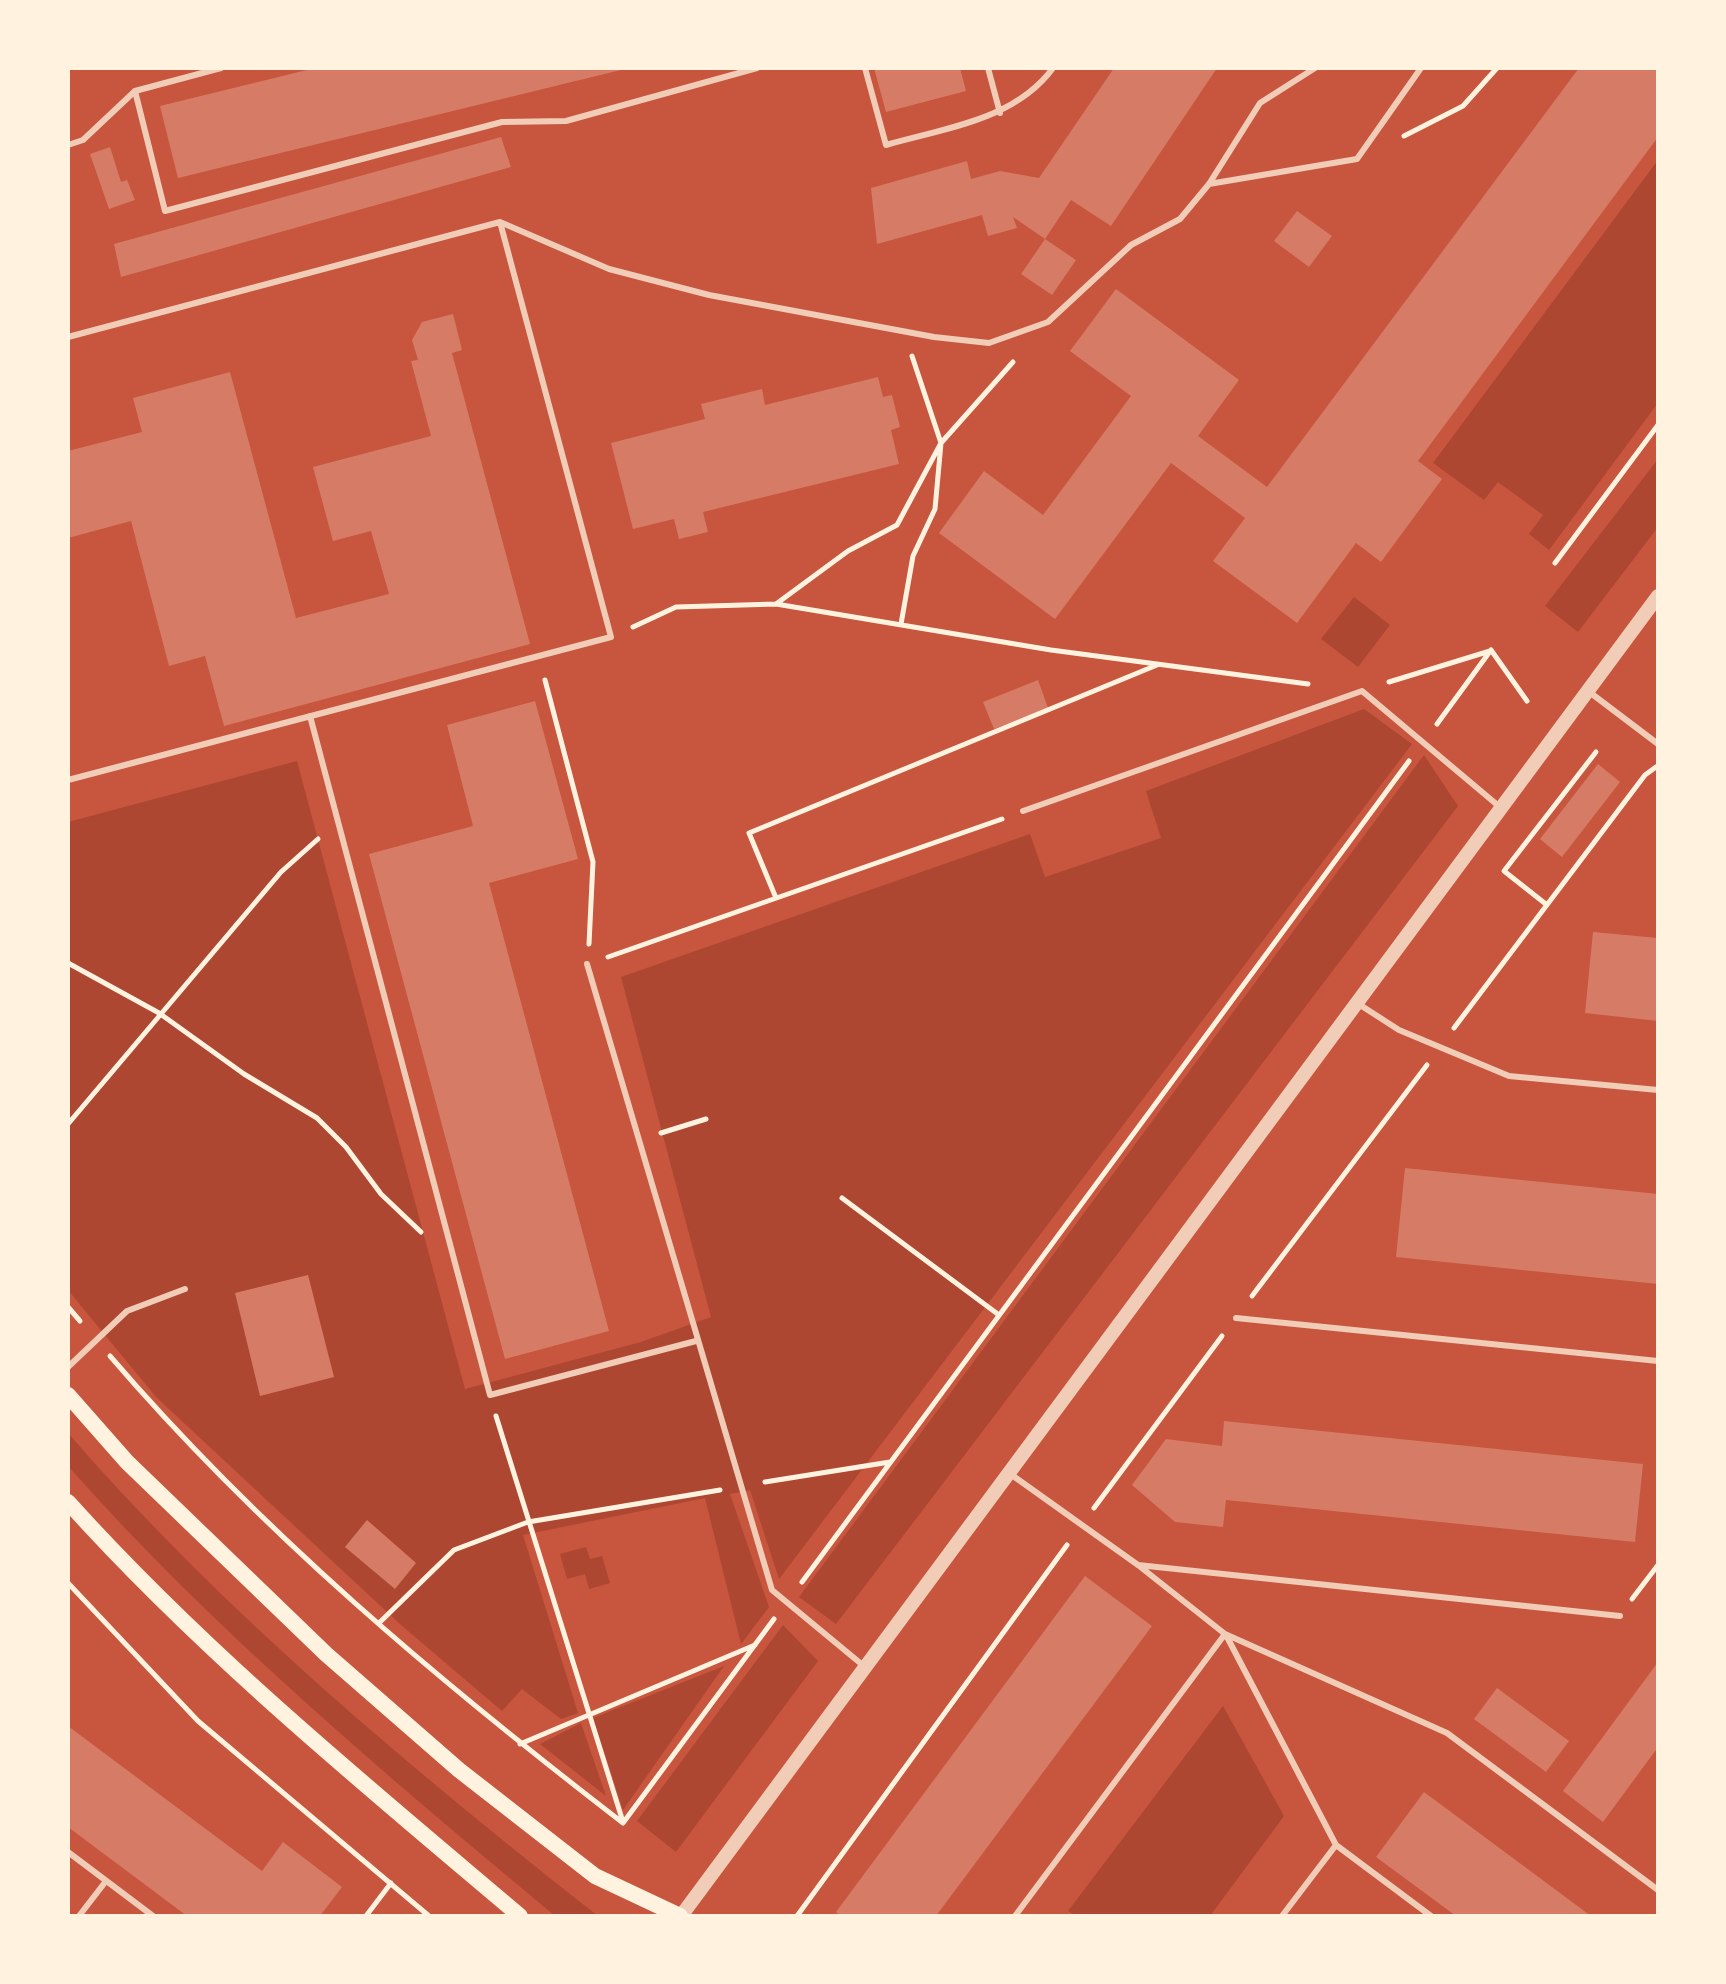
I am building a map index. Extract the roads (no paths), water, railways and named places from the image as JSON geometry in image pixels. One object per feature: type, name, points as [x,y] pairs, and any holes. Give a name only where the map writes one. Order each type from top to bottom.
[{"type":"main road","points":[[68,1395],[127,1462],[326,1654],[459,1770],[595,1876],[680,1916]]},
{"type":"main road","points":[[68,1502],[134,1575],[308,1737],[520,1916]]},
{"type":"street","points":[[680,1916],[1658,596]]},
{"type":"lane","points":[[68,145],[83,140],[135,91],[221,68]]},
{"type":"lane","points":[[135,91],[165,211],[502,122],[566,121],[757,68]]},
{"type":"lane","points":[[865,68],[886,145],[1000,113],[1038,88],[1053,68]]},
{"type":"lane","points":[[988,68],[1000,113]]},
{"type":"lane","points":[[68,337],[500,222],[609,269],[709,295],[904,332],[989,343],[1048,322],[1131,245],[1180,219],[1209,184],[1260,103],[1315,68]]},
{"type":"lane","points":[[1209,184],[1357,159],[1421,68]]},
{"type":"lane","points":[[68,780],[611,637],[500,222]]},
{"type":"lane","points":[[1023,811],[1362,691],[1501,808]]},
{"type":"lane","points":[[1588,691],[1658,744]]},
{"type":"lane","points":[[310,716],[490,1395],[696,1341]]},
{"type":"lane","points":[[587,964],[772,1590],[865,1667]]},
{"type":"lane","points":[[1357,1003],[1399,1030],[1509,1076],[1658,1090]]},
{"type":"lane","points":[[68,1367],[127,1311],[185,1289]]},
{"type":"lane","points":[[1236,1318],[1658,1361]]},
{"type":"lane","points":[[1009,1473],[1138,1565],[1225,1634],[1447,1733],[1658,1890]]},
{"type":"lane","points":[[1138,1565],[1620,1616]]},
{"type":"lane","points":[[1225,1634],[1336,1845],[1431,1916]]},
{"type":"lane","points":[[1015,1916],[1225,1634]]},
{"type":"lane","points":[[1282,1916],[1336,1845]]},
{"type":"lane","points":[[68,1852],[153,1916]]},
{"type":"lane","points":[[79,1916],[106,1881]]}]
